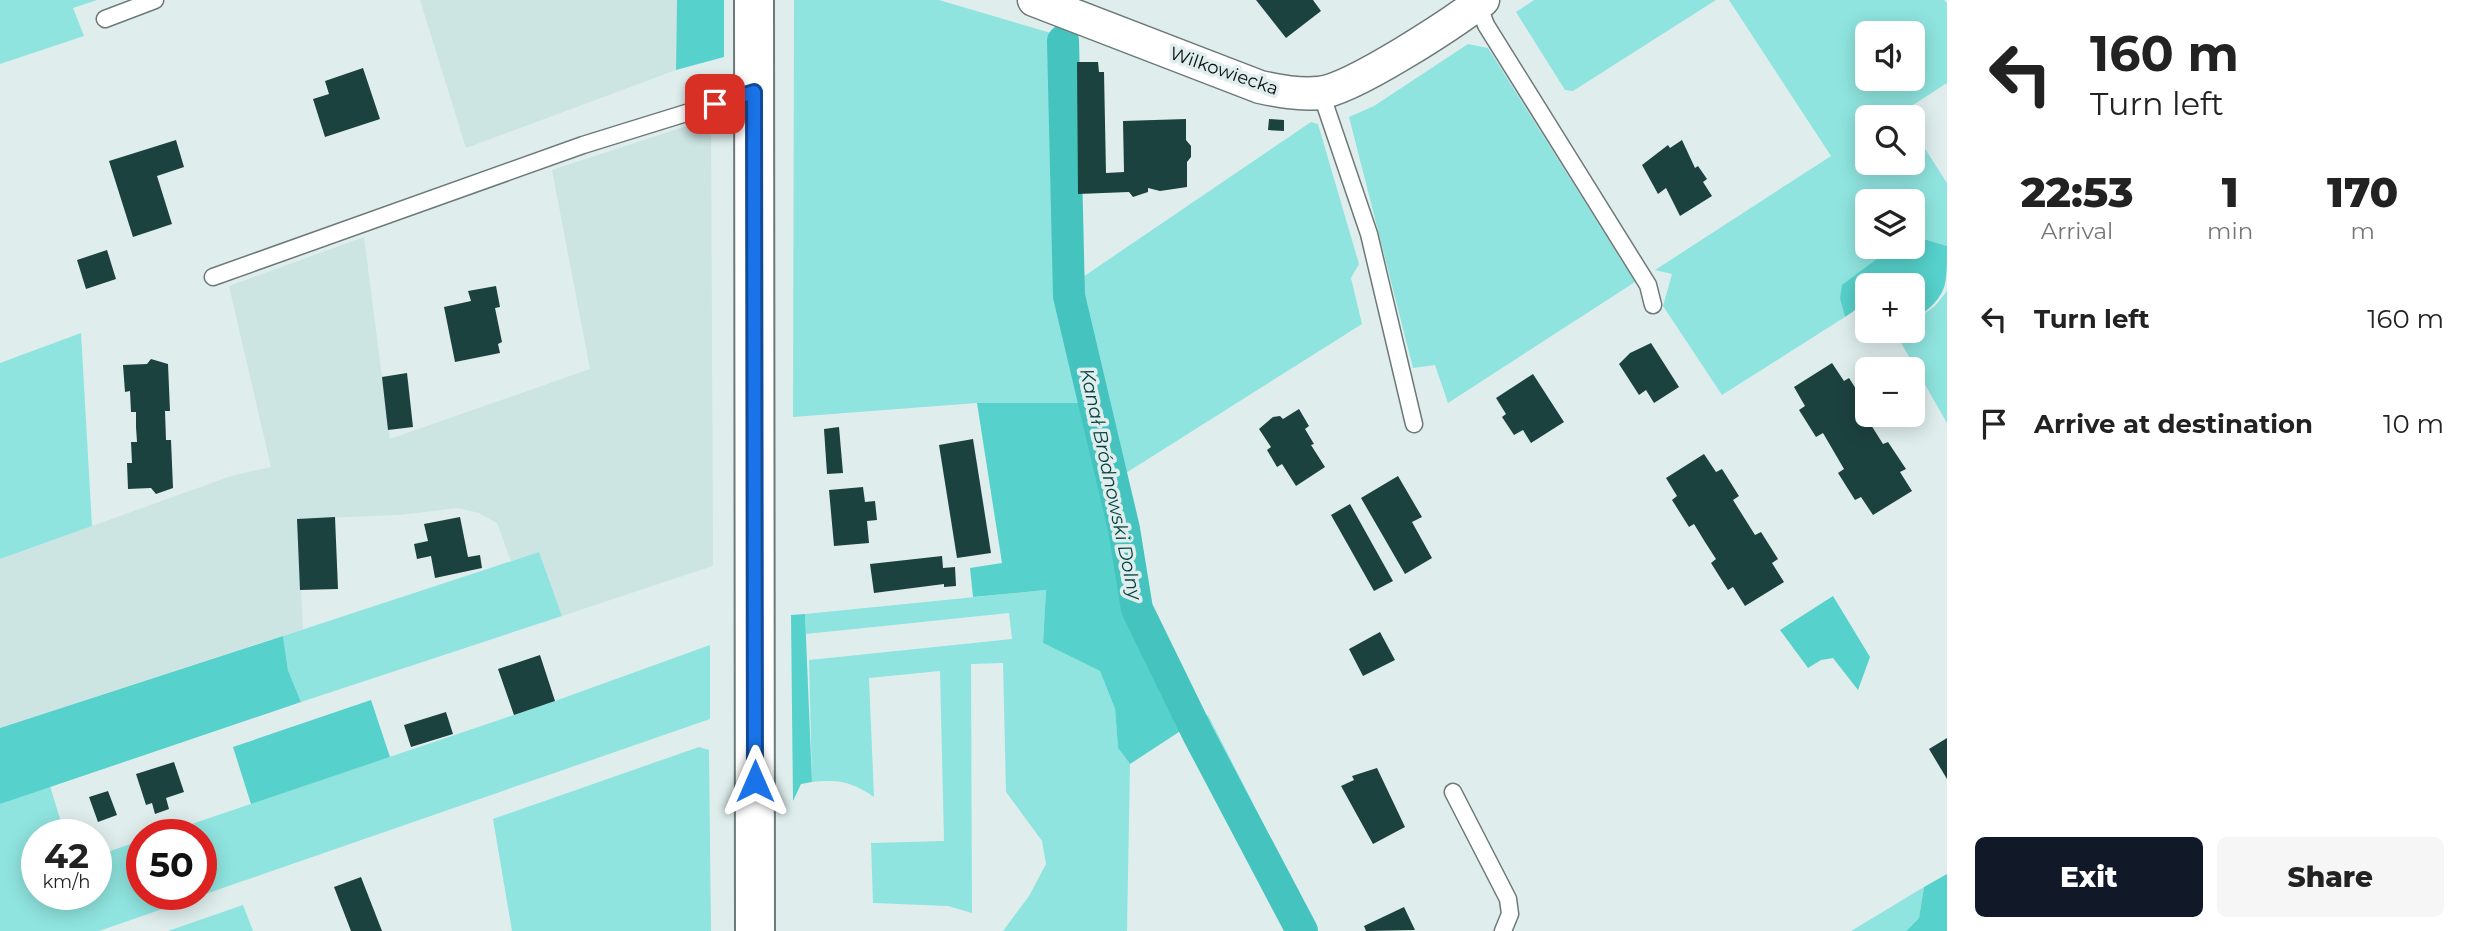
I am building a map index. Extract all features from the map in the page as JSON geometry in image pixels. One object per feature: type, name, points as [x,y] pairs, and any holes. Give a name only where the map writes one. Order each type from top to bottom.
[{"type":"main road","points":[[754,0],[755,931]]},
{"type":"street","name":"Wilkowiecka","points":[[1034,0],[1260,87],[1287,93],[1321,93],[1357,79],[1480,2]]},
{"type":"lane","points":[[105,19],[155,0]]},
{"type":"lane","points":[[1480,2],[1486,25],[1648,285],[1653,305]]},
{"type":"lane","points":[[213,277],[583,145],[754,92]]},
{"type":"lane","points":[[1321,93],[1369,234],[1414,424]]},
{"type":"lane","points":[[1453,792],[1507,899],[1510,914],[1503,931]]},
{"type":"shaded area","points":[[0,0],[97,0],[73,8],[84,36],[0,64]]},
{"type":"shaded area","points":[[420,0],[677,0],[676,70],[466,148]]},
{"type":"shaded area","points":[[677,0],[724,0],[724,57],[676,70]]},
{"type":"shaded area","points":[[794,0],[939,0],[1058,35],[1074,45],[1074,283],[1311,122],[1318,124],[1359,264],[1351,278],[1362,324],[1118,478],[1145,597],[1158,639],[1200,719],[1208,715],[1318,931],[1288,931],[1147,654],[1132,610],[1084,403],[977,403],[793,417]]},
{"type":"shaded area","points":[[1534,0],[1716,0],[1573,91],[1565,90],[1516,12]]},
{"type":"shaded area","points":[[1729,0],[1944,0],[1947,3],[1947,83],[1913,105],[1855,105],[1855,175],[1925,175],[1925,149],[1947,183],[1947,246],[1925,239],[1925,189],[1855,189],[1855,259],[1879,259],[1865,273],[1855,273],[1855,284],[1840,299],[1845,317],[1722,395],[1663,306],[1672,274],[1655,270],[1831,156]]},
{"type":"shaded area","points":[[1468,44],[1488,48],[1635,282],[1448,403],[1435,365],[1413,368],[1349,117],[1374,106]]},
{"type":"shaded area","points":[[711,118],[713,566],[562,616],[539,552],[511,561],[497,523],[479,513],[458,508],[399,515],[297,519],[303,629],[0,728],[0,559],[234,475],[271,467],[229,286],[364,237],[390,439],[590,369],[552,170]]},
{"type":"shaded area","points":[[1925,239],[1947,246],[1943,291],[1925,312],[1925,273],[1858,273],[1877,259],[1925,259]]},
{"type":"shaded area","points":[[1855,275],[1855,310],[1845,317],[1840,299],[1842,285]]},
{"type":"shaded area","points":[[1947,291],[1947,423],[1925,385],[1925,357],[1909,357],[1901,343],[1925,343],[1925,313]]},
{"type":"shaded area","points":[[81,333],[92,526],[0,559],[0,363]]},
{"type":"shaded area","points":[[977,403],[1084,403],[1132,610],[1147,654],[1185,728],[1130,764],[1118,748],[1115,709],[1100,671],[1043,643],[1046,590],[973,597],[970,568],[1002,563]]},
{"type":"shaded area","points":[[539,552],[562,616],[301,702],[288,670],[283,636]]},
{"type":"shaded area","points":[[1046,590],[1043,643],[1100,671],[1115,709],[1118,748],[1130,764],[1127,931],[1003,931],[1029,896],[1046,864],[1042,841],[1006,792],[1003,663],[971,664],[972,913],[948,906],[873,903],[871,843],[944,841],[940,671],[869,678],[874,797],[845,783],[812,782],[809,660],[1012,639],[1009,613],[806,634],[805,614]]},
{"type":"shaded area","points":[[1833,596],[1870,657],[1858,690],[1833,658],[1821,660],[1808,668],[1780,630]]},
{"type":"shaded area","points":[[805,614],[812,782],[801,784],[793,801],[791,615]]},
{"type":"shaded area","points":[[283,636],[288,670],[301,702],[0,804],[0,728]]},
{"type":"shaded area","points":[[710,645],[710,719],[217,890],[217,819],[206,819],[555,701]]},
{"type":"shaded area","points":[[371,700],[390,757],[251,804],[233,747]]},
{"type":"shaded area","points":[[699,747],[709,750],[711,931],[512,931],[493,819]]},
{"type":"shaded area","points":[[50,786],[60,819],[21,819],[21,910],[112,910],[112,850],[126,846],[126,910],[160,910],[99,931],[0,931],[0,804]]},
{"type":"shaded area","points":[[1947,874],[1947,931],[1906,931],[1919,918],[1924,887]]},
{"type":"shaded area","points":[[1924,887],[1919,918],[1906,931],[1851,931]]},
{"type":"shaded area","points":[[243,905],[253,931],[168,931]]},
{"type":"building","points":[[1256,0],[1313,0],[1321,11],[1286,38]]},
{"type":"building","points":[[1077,62],[1098,62],[1099,72],[1104,72],[1106,173],[1124,172],[1123,121],[1186,119],[1186,140],[1191,146],[1191,157],[1187,162],[1187,187],[1160,191],[1148,188],[1148,192],[1133,197],[1129,192],[1078,194]]},
{"type":"building","points":[[363,68],[380,119],[325,137],[313,99],[329,94],[325,81]]},
{"type":"building","points":[[1269,119],[1284,120],[1284,131],[1268,130]]},
{"type":"building","points":[[176,140],[184,167],[157,176],[172,224],[133,237],[109,161]]},
{"type":"building","points":[[1682,140],[1695,168],[1698,166],[1707,179],[1703,182],[1712,196],[1680,216],[1666,188],[1658,194],[1642,165],[1668,145],[1670,148]]},
{"type":"building","points":[[107,250],[116,279],[86,289],[77,260]]},
{"type":"building","points":[[496,286],[500,307],[495,308],[502,342],[498,344],[500,353],[455,362],[444,307],[471,301],[468,291]]},
{"type":"building","points":[[1651,343],[1679,387],[1654,403],[1646,390],[1639,395],[1619,364],[1630,353]]},
{"type":"building","points":[[151,359],[168,364],[170,411],[165,411],[166,440],[171,440],[173,488],[156,494],[151,488],[128,489],[127,463],[132,463],[131,442],[137,442],[136,412],[131,412],[130,391],[125,392],[123,365],[147,364]]},
{"type":"building","points":[[1832,363],[1844,381],[1849,378],[1855,387],[1855,427],[1872,427],[1883,444],[1888,442],[1906,469],[1900,472],[1912,491],[1873,515],[1861,497],[1855,500],[1838,473],[1844,469],[1823,433],[1816,437],[1799,410],[1805,406],[1794,387]]},
{"type":"building","points":[[407,373],[413,427],[388,430],[382,377]]},
{"type":"building","points":[[1533,374],[1564,422],[1531,443],[1523,430],[1514,435],[1502,417],[1506,414],[1496,398]]},
{"type":"building","points":[[1299,409],[1309,426],[1305,429],[1314,444],[1311,445],[1325,467],[1296,486],[1282,464],[1277,467],[1267,450],[1271,447],[1259,429],[1273,417],[1280,416],[1283,419]]},
{"type":"building","points":[[839,427],[843,473],[827,474],[824,429]]},
{"type":"building","points":[[973,439],[991,553],[957,558],[939,445]]},
{"type":"building","points":[[1704,454],[1716,472],[1722,469],[1739,496],[1733,500],[1755,535],[1761,532],[1778,559],[1772,563],[1784,582],[1745,606],[1733,587],[1728,590],[1711,563],[1716,559],[1694,524],[1689,527],[1672,500],[1677,496],[1666,478]]},
{"type":"building","points":[[1398,476],[1422,517],[1412,522],[1432,558],[1405,574],[1361,498]]},
{"type":"building","points":[[863,487],[865,502],[875,501],[877,520],[867,521],[869,543],[834,546],[829,490]]},
{"type":"building","points":[[1350,504],[1393,581],[1374,591],[1331,515]]},
{"type":"building","points":[[335,517],[338,589],[300,590],[297,519]]},
{"type":"building","points":[[460,517],[468,557],[480,555],[482,568],[435,578],[431,556],[417,559],[414,544],[428,541],[424,524]]},
{"type":"building","points":[[942,556],[943,568],[955,567],[956,586],[944,587],[944,584],[874,593],[870,564]]},
{"type":"building","points":[[1380,632],[1395,660],[1363,676],[1349,649]]},
{"type":"building","points":[[540,655],[555,701],[514,715],[498,669]]},
{"type":"building","points":[[446,712],[453,734],[411,747],[404,725]]},
{"type":"building","points":[[1947,738],[1947,779],[1929,749]]},
{"type":"building","points":[[174,762],[184,792],[166,798],[169,809],[155,814],[152,803],[146,805],[136,774]]},
{"type":"building","points":[[1377,768],[1405,827],[1373,844],[1341,786],[1354,780],[1352,776]]},
{"type":"building","points":[[108,791],[117,815],[97,819],[89,797]]},
{"type":"building","points":[[361,877],[382,931],[351,931],[334,887]]},
{"type":"building","points":[[1404,907],[1415,930],[1366,931],[1364,926]]},
{"type":"waterway","name":"Kanał Bródnowski Dolny","points":[[1063,41],[1069,296],[1124,529],[1137,609],[1198,734],[1302,931]]},
{"type":"route","points":[[715,104],[754,92],[755,781]]}]
